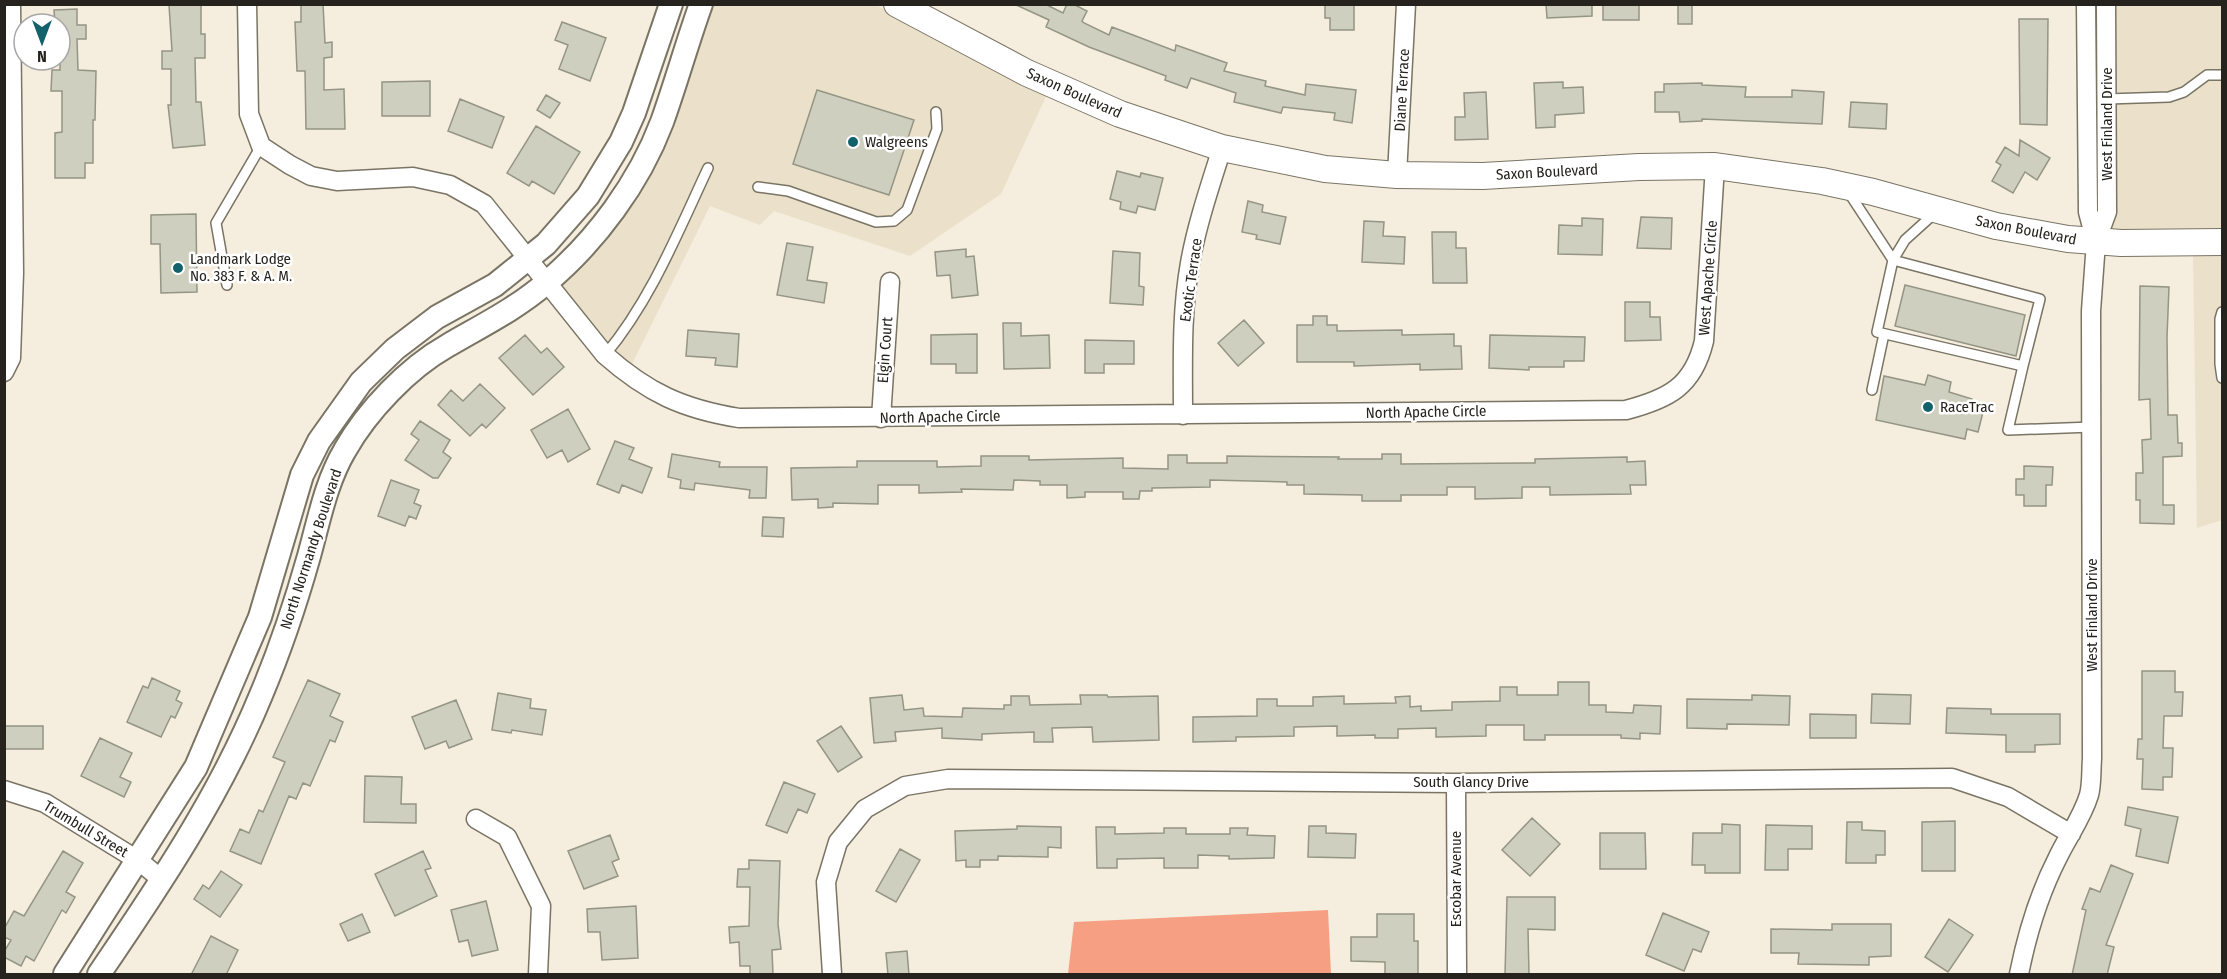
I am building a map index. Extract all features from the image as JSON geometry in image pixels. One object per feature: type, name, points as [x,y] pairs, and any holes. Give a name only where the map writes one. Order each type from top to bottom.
[{"type":"main road","name":"Saxon Boulevard","points":[[897,4],[1027,73],[1120,114],[1222,148],[1325,169],[1397,175],[1484,176],[1639,166],[1716,166],[1844,186],[1996,226],[2068,239],[2096,242],[2223,242]]},
{"type":"street","points":[[4,372],[11,358],[14,273],[10,4]]},
{"type":"street","points":[[247,4],[249,114],[261,146]]},
{"type":"street","name":"North Normandy Boulevard","points":[[65,975],[139,861],[196,767],[260,617],[302,475],[331,421],[361,382],[395,349],[437,317],[495,285],[546,244],[588,196],[615,152],[634,113],[670,4]]},
{"type":"street","name":"North Normandy Boulevard","points":[[99,975],[200,819],[239,745],[262,694],[309,559],[333,476],[345,450],[389,393],[408,374],[446,346],[500,316],[547,283],[601,227],[620,202],[661,125],[701,4]]},
{"type":"street","name":"Diane Terrace","points":[[1397,175],[1406,4]]},
{"type":"street","name":"West Finland Drive","points":[[2086,4],[2088,212],[2096,242]]},
{"type":"street","name":"West Finland Drive","points":[[2019,975],[2041,896],[2090,794],[2092,759],[2091,311],[2096,242],[2107,212],[2106,4]]},
{"type":"street","name":"North Apache Circle","points":[[261,146],[311,176],[337,181],[413,177],[450,185],[484,204],[605,355],[628,375],[667,399],[705,412],[739,418],[1626,410],[1656,402],[1683,385]]},
{"type":"street","name":"Exotic Terrace","points":[[1183,415],[1184,313],[1190,263],[1222,148]]},
{"type":"street","name":"West Apache Circle","points":[[1683,385],[1700,357],[1704,341],[1716,166]]},
{"type":"street","name":"Elgin Court","points":[[881,418],[890,282]]},
{"type":"street","name":"South Glancy Drive","points":[[832,975],[826,882],[838,842],[865,809],[905,786],[948,779],[1456,783],[1952,778],[2008,796],[2071,834]]},
{"type":"street","name":"Escobar Avenue","points":[[1456,783],[1457,975]]},
{"type":"street","name":"Trumbull Street","points":[[4,790],[45,803],[139,861],[161,879]]},
{"type":"street","points":[[476,819],[507,837],[541,906],[538,975]]},
{"type":"lane","points":[[2107,99],[2169,97],[2184,92],[2207,75],[2223,75]]},
{"type":"lane","points":[[758,187],[788,191],[876,222],[894,221],[907,210],[937,129],[936,112]]},
{"type":"lane","points":[[227,285],[216,223],[261,146]]},
{"type":"lane","points":[[605,355],[628,328],[708,168]]},
{"type":"lane","points":[[1844,186],[1893,260],[2040,299],[2008,430],[2092,428]]},
{"type":"lane","points":[[1938,210],[1905,240],[1893,260],[1877,332],[2023,366]]},
{"type":"lane","points":[[2223,312],[2220,319],[2220,364],[2223,378]]},
{"type":"lane","points":[[1872,390],[1884,334]]},
{"type":"shaded area","points":[[711,5],[876,5],[1048,92],[1001,194],[910,256],[774,211],[760,225],[710,206],[631,366],[611,348],[560,284],[586,257]]},
{"type":"shaded area","points":[[2115,5],[2222,5],[2222,232],[2109,232],[2116,212]]},
{"type":"shaded area","points":[[2193,252],[2222,252],[2222,520],[2197,528]]},
{"type":"shaded area","points":[[1328,910],[1331,974],[1068,974],[1074,922]]},
{"type":"building","points":[[201,4],[201,34],[205,34],[205,58],[195,58],[196,102],[201,102],[205,145],[173,148],[168,105],[171,105],[171,69],[162,69],[162,51],[172,51],[169,5]]},
{"type":"building","points":[[301,4],[323,4],[325,43],[332,42],[332,57],[324,58],[324,90],[344,89],[345,129],[306,129],[305,71],[297,71],[295,22],[301,22]]},
{"type":"building","points":[[1014,4],[1045,4],[1063,13],[1067,4],[1073,4],[1087,11],[1082,21],[1084,23],[1109,35],[1112,27],[1175,51],[1176,45],[1227,63],[1224,71],[1266,81],[1265,86],[1305,95],[1306,84],[1356,90],[1352,123],[1334,120],[1335,113],[1283,107],[1281,113],[1234,102],[1236,93],[1191,78],[1187,88],[1165,80],[1166,76],[1089,47],[1046,27],[1049,20]]},
{"type":"building","points":[[1325,4],[1354,4],[1354,30],[1330,30],[1330,18],[1325,18]]},
{"type":"building","points":[[1546,4],[1592,4],[1592,16],[1547,18]]},
{"type":"building","points":[[1603,4],[1639,4],[1639,20],[1603,20]]},
{"type":"building","points":[[1678,4],[1692,4],[1692,24],[1678,24]]},
{"type":"building","points":[[77,9],[77,25],[86,25],[86,39],[77,39],[78,70],[96,71],[93,163],[85,163],[85,178],[55,178],[55,133],[62,132],[62,91],[51,91],[52,72],[72,72],[72,12],[54,12],[54,10]]},
{"type":"building","points":[[2019,19],[2048,19],[2047,125],[2020,124]]},
{"type":"building","points":[[562,22],[606,38],[590,81],[559,69],[568,45],[555,40]]},
{"type":"building","points":[[430,81],[430,116],[382,116],[382,82]]},
{"type":"building","points":[[1563,82],[1563,88],[1583,87],[1584,113],[1555,115],[1555,127],[1536,128],[1534,83]]},
{"type":"building","points":[[1702,83],[1702,85],[1746,87],[1745,97],[1792,97],[1792,90],[1824,92],[1822,124],[1702,119],[1702,121],[1680,122],[1679,112],[1655,112],[1655,92],[1664,92],[1664,84]]},
{"type":"building","name":"Walgreens","points":[[817,90],[914,120],[889,195],[793,164]]},
{"type":"building","points":[[1486,92],[1488,139],[1455,140],[1455,117],[1465,117],[1464,93]]},
{"type":"building","points":[[546,95],[560,103],[550,118],[537,110]]},
{"type":"building","points":[[460,99],[504,117],[492,148],[448,131]]},
{"type":"building","points":[[1851,102],[1887,104],[1886,129],[1849,127]]},
{"type":"building","points":[[536,126],[580,152],[554,194],[532,181],[529,186],[507,173]]},
{"type":"building","points":[[2020,140],[2050,158],[2037,180],[2025,172],[2013,193],[1992,181],[2001,165],[1996,162],[2005,147],[2019,156]]},
{"type":"building","points":[[1117,171],[1140,177],[1141,173],[1163,178],[1155,210],[1138,206],[1136,213],[1120,209],[1121,202],[1110,199]]},
{"type":"building","points":[[1248,201],[1263,205],[1262,212],[1286,217],[1280,244],[1256,239],[1257,235],[1242,232]]},
{"type":"building","name":"Landmark Lodge No. 383 F. & A. M.","points":[[196,214],[197,292],[161,293],[160,244],[151,244],[151,215]]},
{"type":"building","points":[[1641,217],[1672,218],[1671,249],[1637,248]]},
{"type":"building","points":[[1582,218],[1603,219],[1602,255],[1558,254],[1559,225],[1582,226]]},
{"type":"building","points":[[1364,221],[1384,222],[1383,236],[1405,237],[1404,264],[1362,262]]},
{"type":"building","points":[[1432,232],[1456,232],[1456,248],[1466,248],[1467,283],[1433,283]]},
{"type":"building","points":[[787,243],[813,247],[807,280],[827,283],[824,303],[777,295]]},
{"type":"building","points":[[966,249],[966,257],[974,256],[978,295],[952,298],[950,275],[937,276],[935,252]]},
{"type":"building","points":[[1113,251],[1140,253],[1139,286],[1144,287],[1143,305],[1110,303]]},
{"type":"building","points":[[1905,285],[2025,315],[2016,356],[1895,326]]},
{"type":"building","points":[[2140,286],[2169,287],[2168,415],[2177,415],[2178,443],[2182,443],[2182,456],[2163,457],[2163,505],[2174,505],[2174,524],[2140,523],[2140,500],[2136,500],[2136,473],[2143,473],[2142,440],[2151,439],[2150,399],[2139,400]]},
{"type":"building","points":[[1625,302],[1650,302],[1650,317],[1660,317],[1661,340],[1625,341]]},
{"type":"building","points":[[1313,316],[1327,316],[1327,325],[1337,325],[1337,331],[1402,330],[1402,335],[1454,334],[1454,346],[1461,346],[1462,369],[1420,370],[1420,364],[1354,366],[1354,362],[1297,362],[1297,325],[1313,325]]},
{"type":"building","points":[[1244,320],[1264,343],[1238,366],[1218,343]]},
{"type":"building","points":[[1003,323],[1021,323],[1021,336],[1049,335],[1050,368],[1004,369]]},
{"type":"building","points":[[688,330],[739,334],[737,367],[715,365],[716,358],[686,356]]},
{"type":"building","points":[[977,334],[977,373],[956,373],[956,364],[931,364],[931,335]]},
{"type":"building","points":[[525,335],[541,353],[547,348],[564,367],[533,395],[499,358]]},
{"type":"building","points":[[1490,335],[1585,337],[1584,361],[1564,361],[1564,367],[1529,367],[1529,370],[1489,368]]},
{"type":"building","points":[[1085,340],[1134,341],[1134,364],[1104,364],[1104,373],[1085,373]]},
{"type":"building","name":"RaceTrac","points":[[1928,375],[1951,382],[1949,392],[1972,399],[1971,405],[1984,408],[1978,432],[1967,429],[1965,439],[1876,420],[1884,376],[1925,385]]},
{"type":"building","points":[[480,384],[505,408],[486,428],[482,424],[470,436],[438,405],[451,390],[463,401]]},
{"type":"building","points":[[568,409],[590,449],[568,462],[562,450],[547,458],[531,430]]},
{"type":"building","points":[[420,421],[450,440],[443,452],[451,458],[438,478],[433,478],[405,460],[419,440],[411,434]]},
{"type":"building","points":[[615,441],[634,448],[629,459],[652,468],[642,493],[622,485],[619,493],[597,484]]},
{"type":"building","points":[[672,454],[720,462],[719,467],[767,467],[766,498],[749,498],[750,490],[695,483],[694,490],[680,488],[681,480],[668,477]]},
{"type":"building","points":[[1382,454],[1401,454],[1401,464],[1535,463],[1535,459],[1627,457],[1627,462],[1645,461],[1646,485],[1630,485],[1631,494],[1550,495],[1550,487],[1522,487],[1522,498],[1475,499],[1475,487],[1447,487],[1447,495],[1401,495],[1401,501],[1362,501],[1362,495],[1304,494],[1304,485],[1287,485],[1287,482],[1210,480],[1210,487],[1152,488],[1152,491],[1140,491],[1139,499],[1123,499],[1123,492],[1085,492],[1085,497],[1067,498],[1067,485],[1040,485],[1040,481],[1014,480],[1013,490],[961,489],[962,492],[919,493],[919,485],[878,485],[878,504],[833,503],[833,507],[818,508],[818,499],[792,500],[791,468],[857,467],[857,461],[937,461],[937,467],[981,466],[981,456],[1029,456],[1029,460],[1123,458],[1123,468],[1168,469],[1168,455],[1187,455],[1187,463],[1227,463],[1227,456],[1382,459]]},
{"type":"building","points":[[2024,466],[2053,467],[2052,485],[2046,485],[2046,506],[2024,506],[2024,495],[2016,495],[2016,479],[2024,479]]},
{"type":"building","points":[[391,480],[419,490],[414,503],[421,506],[416,519],[409,516],[405,526],[378,516]]},
{"type":"building","points":[[763,517],[784,518],[783,537],[762,536]]},
{"type":"building","points":[[2142,671],[2175,671],[2175,692],[2183,692],[2182,716],[2164,716],[2163,748],[2173,748],[2172,777],[2163,777],[2163,790],[2142,789],[2143,759],[2137,759],[2138,739],[2142,739]]},
{"type":"building","points":[[152,678],[180,691],[176,700],[182,703],[175,718],[171,716],[161,737],[127,722],[143,686],[148,688]]},
{"type":"building","points":[[308,680],[340,694],[330,716],[343,722],[335,742],[330,740],[310,786],[303,783],[296,799],[289,796],[261,864],[230,851],[240,829],[249,833],[259,810],[263,812],[285,762],[273,757]]},
{"type":"building","points":[[1558,682],[1589,682],[1589,705],[1606,705],[1606,712],[1633,713],[1634,705],[1661,706],[1660,734],[1640,733],[1640,739],[1621,738],[1621,735],[1545,735],[1545,740],[1524,740],[1524,725],[1486,725],[1486,736],[1436,737],[1436,728],[1398,729],[1398,738],[1375,738],[1375,735],[1337,736],[1337,726],[1294,727],[1294,736],[1236,737],[1236,741],[1193,742],[1193,717],[1257,716],[1257,699],[1277,699],[1277,706],[1313,706],[1313,697],[1344,696],[1344,704],[1396,703],[1395,697],[1410,696],[1410,707],[1421,706],[1421,711],[1452,710],[1452,702],[1500,701],[1500,687],[1517,687],[1517,695],[1558,695]]},
{"type":"building","points":[[498,693],[531,699],[530,708],[546,710],[542,735],[512,730],[511,733],[492,730]]},
{"type":"building","points":[[1872,694],[1911,695],[1910,724],[1871,723]]},
{"type":"building","points":[[902,695],[904,710],[923,708],[924,716],[962,717],[963,708],[1004,709],[1004,705],[1011,705],[1011,696],[1029,696],[1030,705],[1081,704],[1080,695],[1158,696],[1159,740],[1093,742],[1092,727],[1052,728],[1053,742],[1034,742],[1034,732],[982,734],[982,740],[942,738],[942,728],[895,732],[896,741],[874,743],[870,698]]},
{"type":"building","points":[[1752,695],[1790,696],[1789,725],[1727,724],[1727,729],[1687,728],[1687,699],[1752,700]]},
{"type":"building","points":[[456,700],[472,739],[449,748],[446,741],[425,749],[412,717]]},
{"type":"building","points":[[1947,708],[1991,709],[1991,714],[2060,714],[2060,744],[2035,745],[2035,752],[2006,752],[2006,735],[1946,733]]},
{"type":"building","points":[[1810,714],[1856,715],[1856,738],[1810,738]]},
{"type":"building","points":[[4,726],[43,726],[43,749],[4,749]]},
{"type":"building","points":[[841,726],[862,757],[838,772],[817,741]]},
{"type":"building","points":[[100,738],[132,753],[120,777],[131,782],[124,797],[81,776]]},
{"type":"building","points":[[365,776],[402,777],[401,804],[416,804],[416,823],[364,822]]},
{"type":"building","points":[[784,782],[815,794],[807,813],[798,809],[787,833],[766,825]]},
{"type":"building","points":[[2128,807],[2178,817],[2168,863],[2136,856],[2141,829],[2125,825]]},
{"type":"building","points":[[1532,818],[1560,844],[1530,876],[1502,850]]},
{"type":"building","points":[[1955,821],[1955,871],[1922,871],[1922,822]]},
{"type":"building","points":[[1847,822],[1862,822],[1862,830],[1885,831],[1885,855],[1876,855],[1876,863],[1846,863]]},
{"type":"building","points":[[1722,824],[1740,825],[1740,873],[1705,873],[1705,865],[1692,865],[1693,833],[1722,833]]},
{"type":"building","points":[[1766,825],[1812,826],[1812,849],[1788,849],[1788,870],[1765,870]]},
{"type":"building","points":[[1017,826],[1061,827],[1061,848],[1048,847],[1048,857],[998,856],[998,860],[980,860],[980,867],[966,867],[966,860],[956,861],[955,831],[1017,829]]},
{"type":"building","points":[[1309,826],[1326,826],[1326,833],[1356,834],[1355,858],[1308,857]]},
{"type":"building","points":[[1096,827],[1115,827],[1115,834],[1164,833],[1164,828],[1186,828],[1186,834],[1230,834],[1230,828],[1248,828],[1247,835],[1275,836],[1274,858],[1229,859],[1229,856],[1198,855],[1198,868],[1164,868],[1164,858],[1117,859],[1117,868],[1097,868]]},
{"type":"building","points":[[1600,833],[1645,833],[1646,869],[1600,869]]},
{"type":"building","points":[[610,835],[619,859],[612,862],[618,876],[584,889],[568,851]]},
{"type":"building","points":[[900,849],[920,860],[896,902],[876,891]]},
{"type":"building","points":[[63,851],[83,863],[66,892],[75,897],[66,913],[62,910],[34,961],[26,956],[21,966],[4,957],[4,952],[11,940],[4,937],[4,929],[14,911],[24,916]]},
{"type":"building","points":[[423,851],[431,868],[425,870],[437,896],[395,916],[375,874]]},
{"type":"building","points":[[749,860],[780,861],[778,924],[781,949],[772,950],[773,975],[750,975],[750,966],[740,966],[739,942],[730,943],[729,927],[749,926],[750,887],[737,887],[738,869],[749,869]]},
{"type":"building","points":[[2111,865],[2133,874],[2106,945],[2114,947],[2107,975],[2072,975],[2086,910],[2082,909],[2090,888],[2100,892]]},
{"type":"building","points":[[221,871],[242,885],[220,917],[194,899],[203,885],[209,889]]},
{"type":"building","points":[[1507,897],[1555,897],[1555,930],[1528,929],[1529,975],[1505,975]]},
{"type":"building","points":[[486,901],[498,950],[472,956],[468,940],[459,942],[451,910]]},
{"type":"building","points":[[636,906],[638,958],[602,960],[600,932],[588,932],[587,909]]},
{"type":"building","points":[[1663,913],[1709,932],[1701,952],[1693,949],[1684,971],[1646,955]]},
{"type":"building","points":[[362,914],[370,932],[348,941],[340,924]]},
{"type":"building","points":[[1377,914],[1414,914],[1414,941],[1418,941],[1418,975],[1385,975],[1385,962],[1351,961],[1351,937],[1377,937]]},
{"type":"building","points":[[1949,919],[1973,935],[1948,972],[1925,957]]},
{"type":"building","points":[[1832,924],[1891,924],[1891,956],[1869,957],[1869,965],[1798,964],[1799,953],[1771,953],[1771,929],[1832,930]]},
{"type":"building","points":[[211,936],[238,950],[226,975],[191,975]]},
{"type":"building","points":[[907,951],[909,975],[888,975],[886,953]]},
{"type":"place","name":"Walgreens","points":[[853,142]]},
{"type":"place","name":"Landmark Lodge No. 383 F. & A. M.","points":[[178,268]]},
{"type":"place","name":"RaceTrac","points":[[1928,407]]}]
